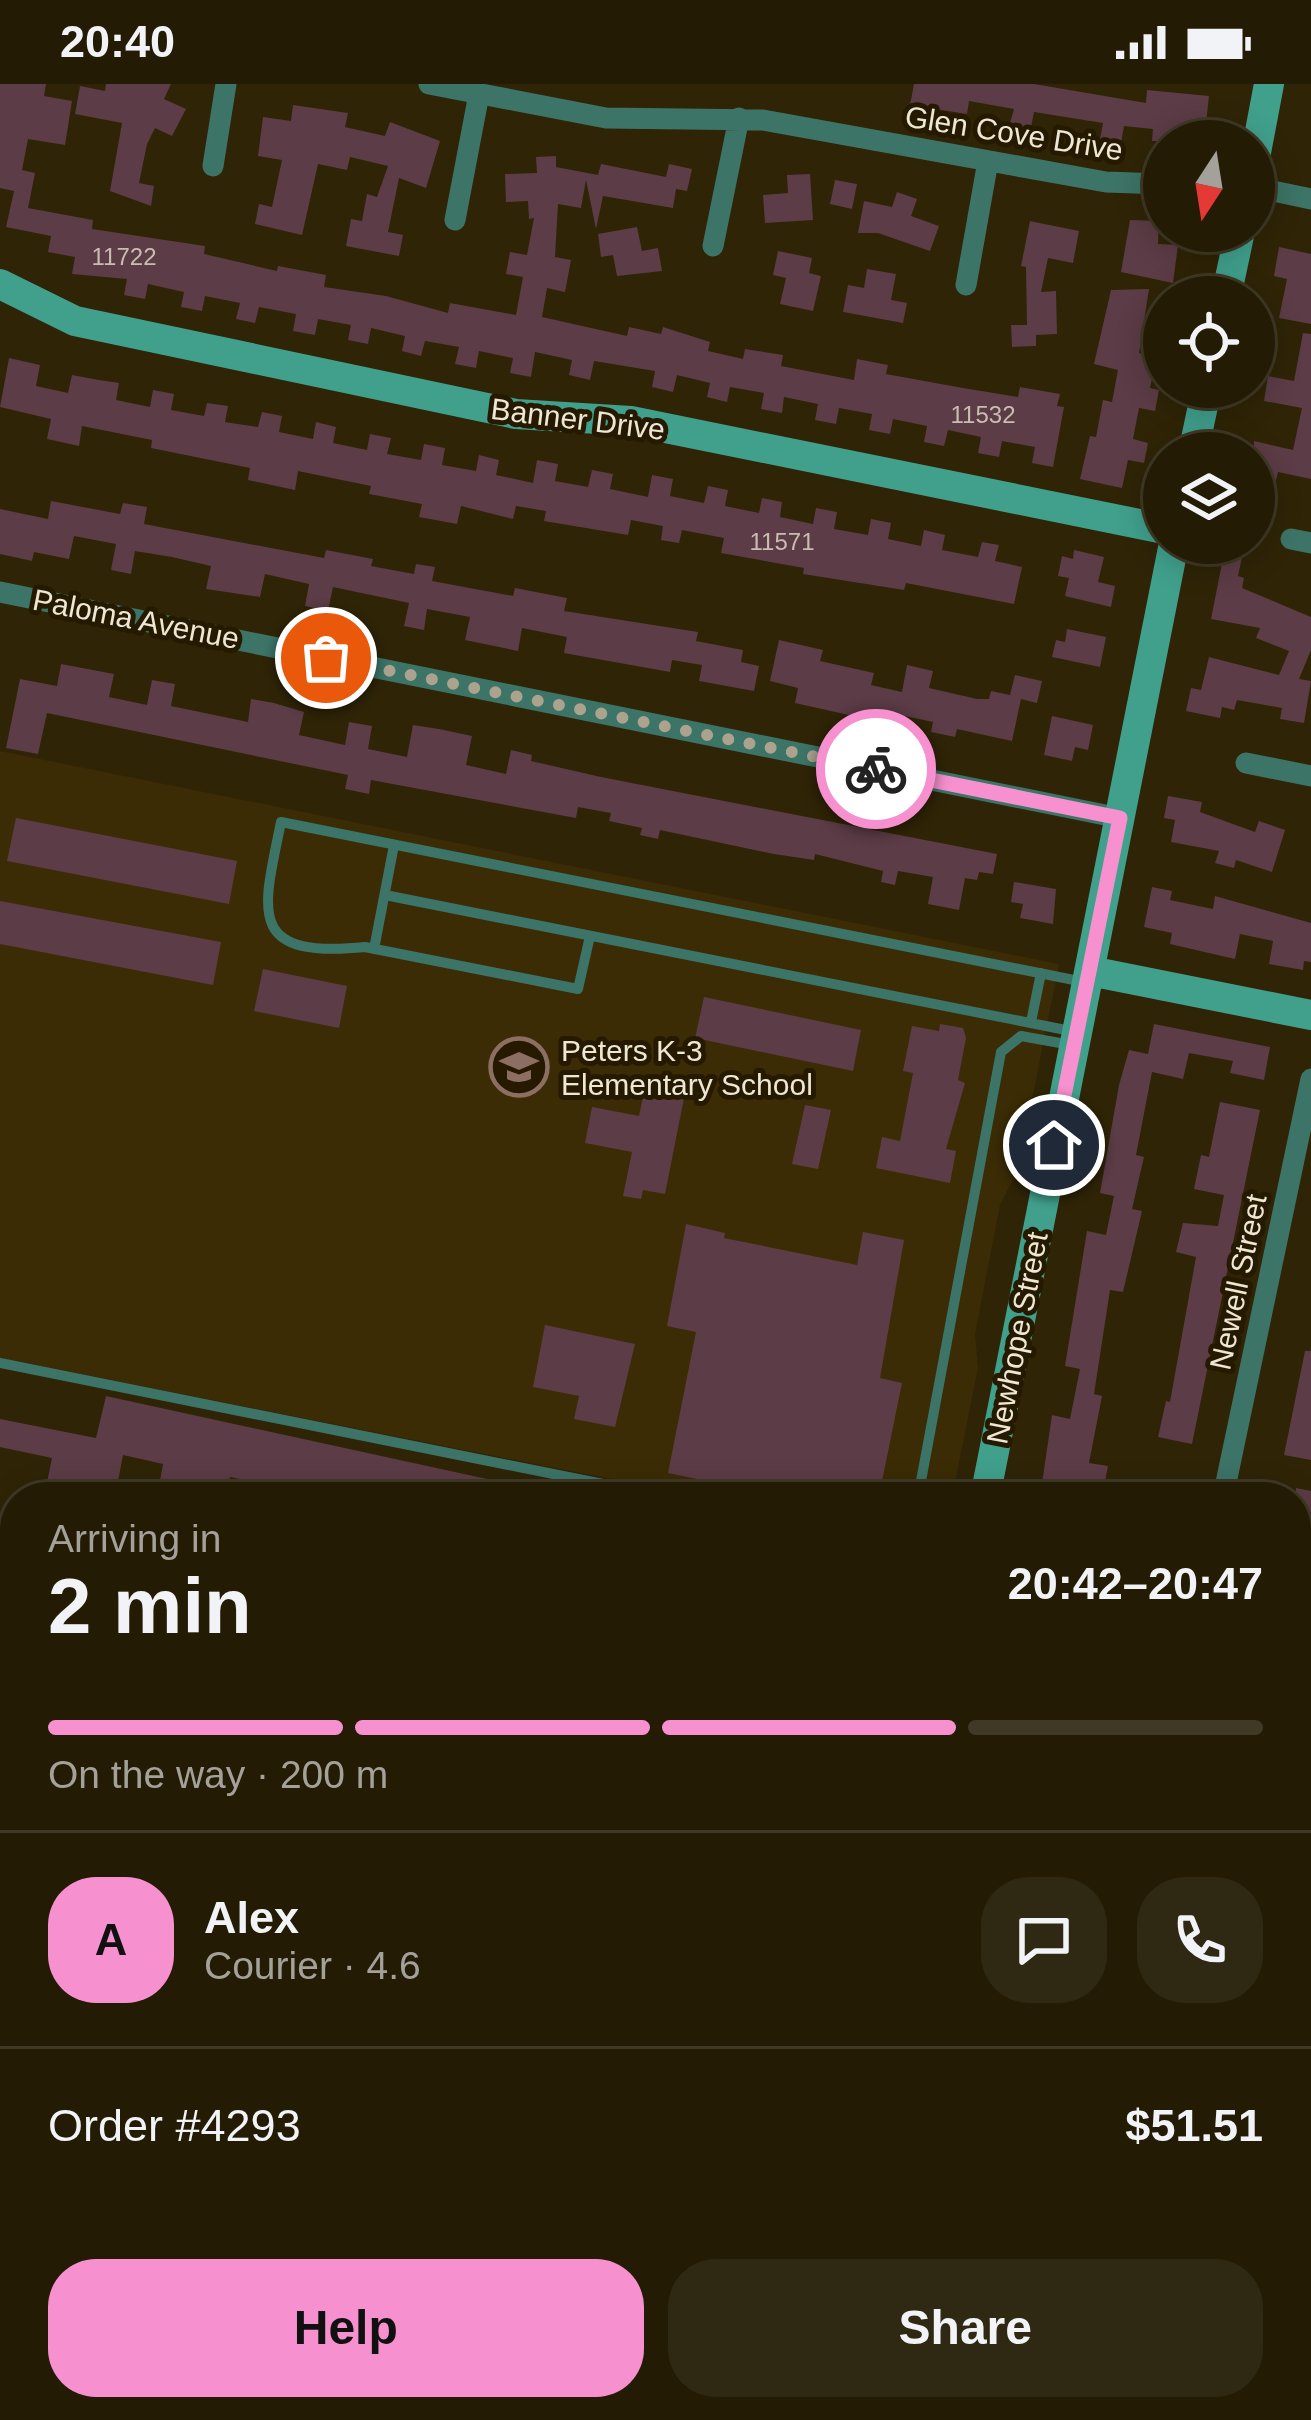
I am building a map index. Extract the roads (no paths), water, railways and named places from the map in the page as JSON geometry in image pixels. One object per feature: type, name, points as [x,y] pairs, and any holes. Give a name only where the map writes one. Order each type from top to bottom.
[{"type":"street","points":[[213,166],[226,84]]},
{"type":"street","name":"Glen Cove Drive","points":[[429,84],[606,118],[739,118],[1106,182],[1143,183]]},
{"type":"street","points":[[1262,120],[1269,84]]},
{"type":"street","points":[[455,220],[479,94]]},
{"type":"street","points":[[713,246],[739,118]]},
{"type":"street","points":[[966,285],[988,161]]},
{"type":"street","points":[[1275,191],[1311,199]]},
{"type":"street","name":"Banner Drive","points":[[0,284],[76,320],[516,414],[631,422],[1143,525]]},
{"type":"street","name":"Newhope Street","points":[[989,1482],[1170,564]]},
{"type":"street","name":"Paloma Avenue","points":[[0,592],[1120,818]]},
{"type":"street","points":[[1246,763],[1311,776]]},
{"type":"street","points":[[1089,977],[1311,1015]]},
{"type":"street","name":"Newell Street","points":[[1226,1482],[1311,1079]]},
{"type":"lane","points":[[590,936],[578,989],[374,949],[322,947],[271,929],[264,904],[281,822],[1041,974],[1089,977]]},
{"type":"lane","points":[[374,949],[394,845]]},
{"type":"lane","points":[[385,895],[1031,1022],[1076,1039]]},
{"type":"lane","points":[[1031,1022],[1041,974]]},
{"type":"lane","points":[[921,1482],[1001,1052],[1021,1036],[1076,1039]]},
{"type":"lane","points":[[0,1364],[593,1482]]},
{"type":"place","name":"Peters K-3 Elementary School","points":[[519,1067]]}]
